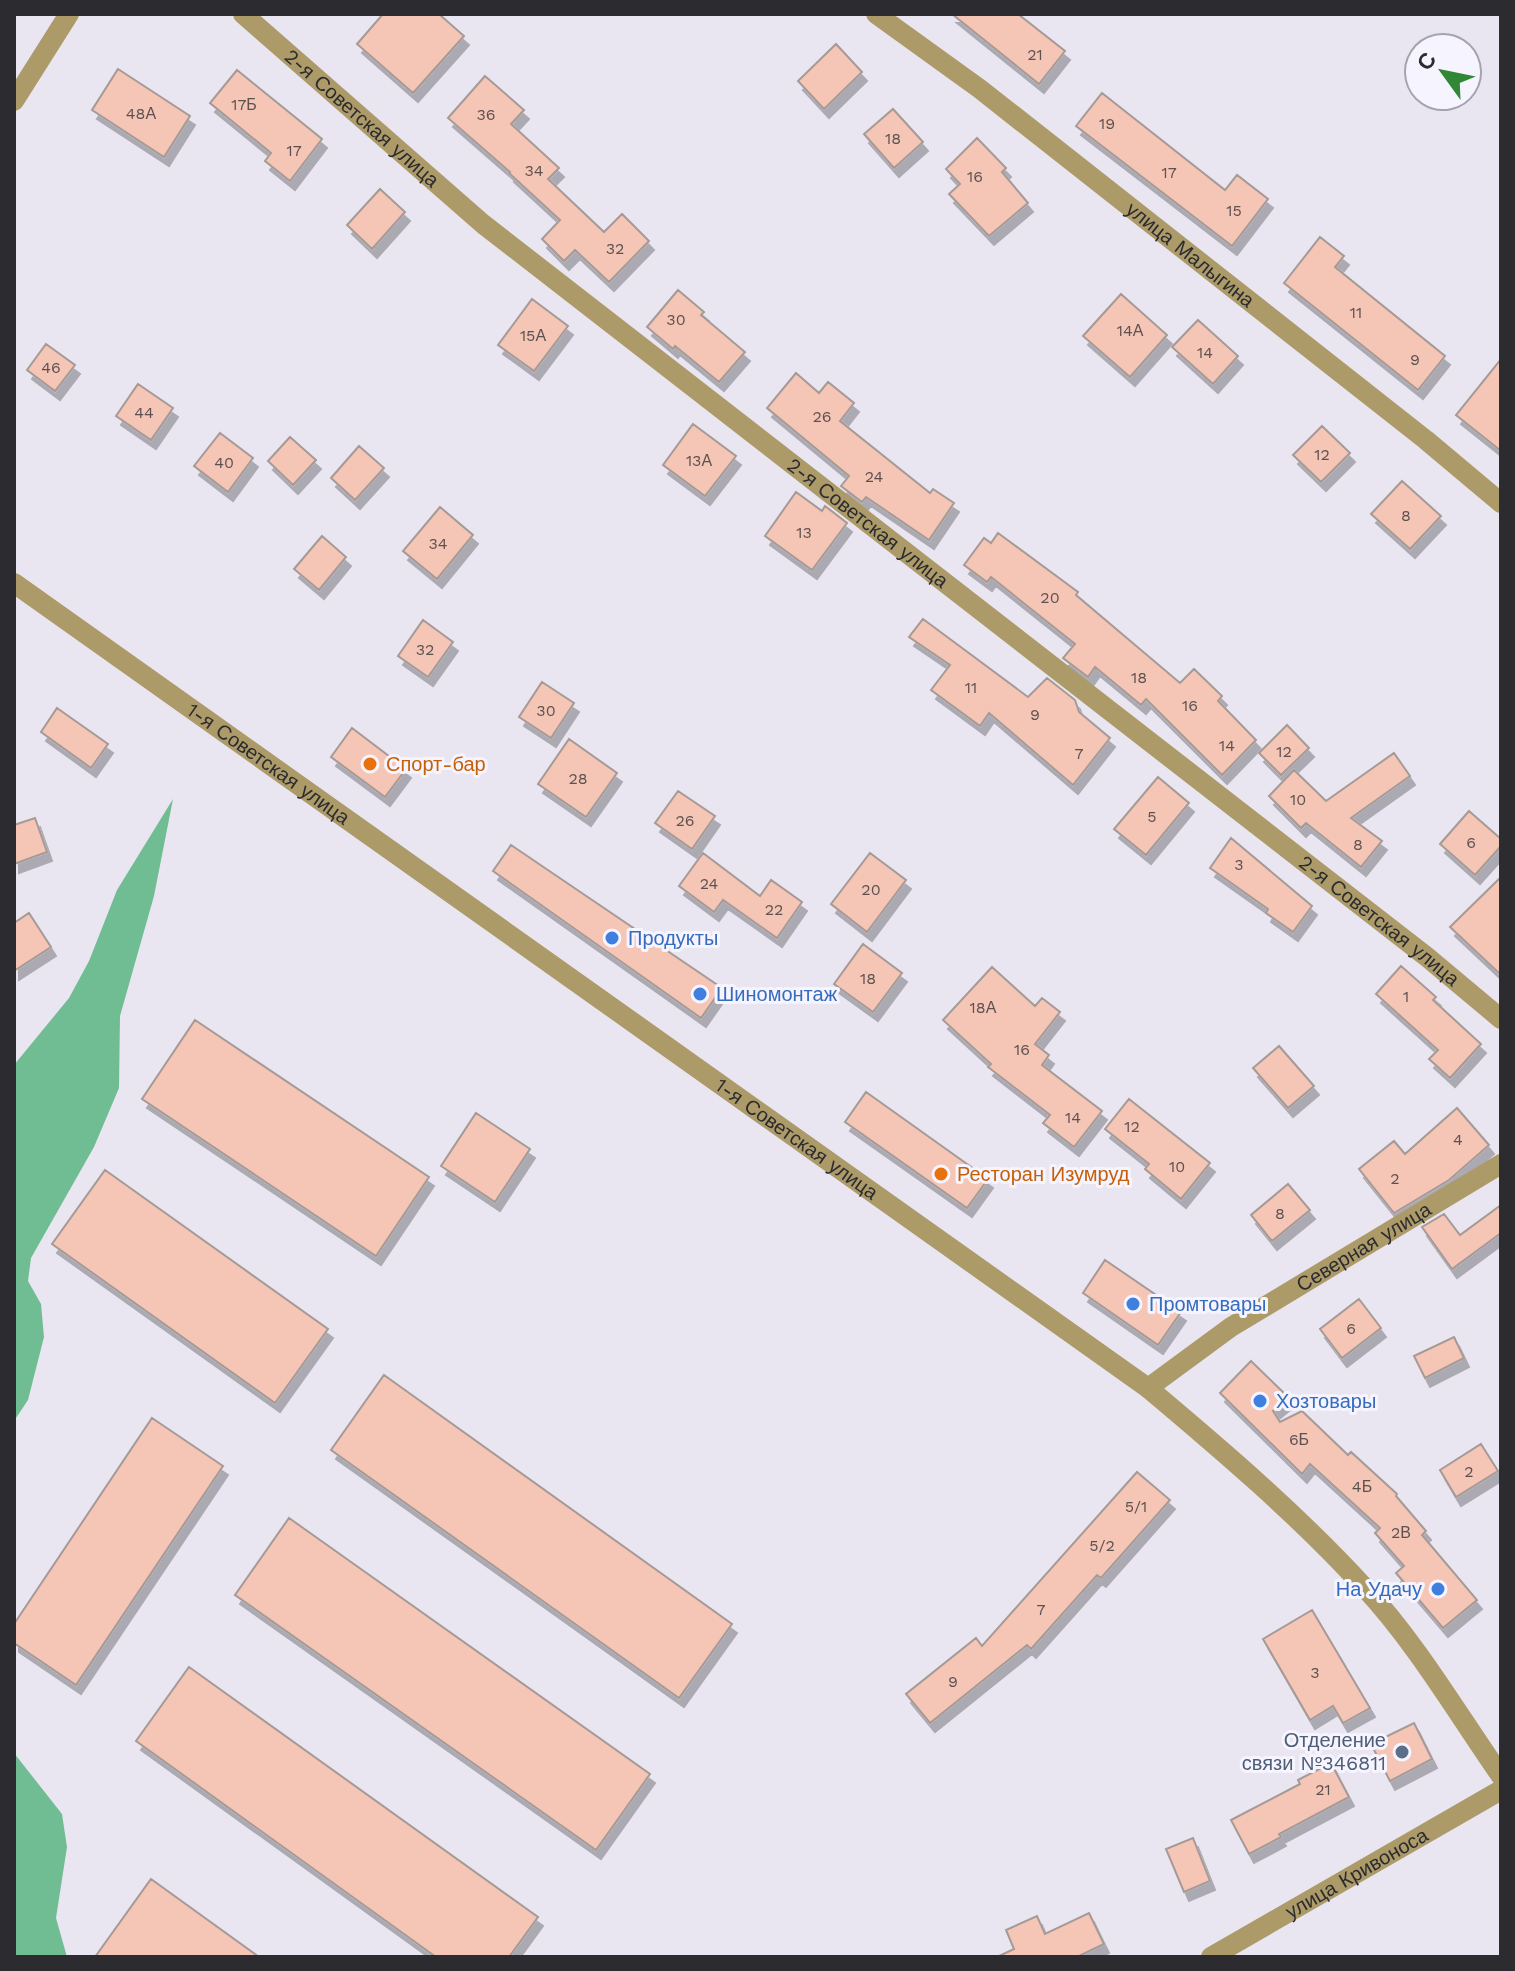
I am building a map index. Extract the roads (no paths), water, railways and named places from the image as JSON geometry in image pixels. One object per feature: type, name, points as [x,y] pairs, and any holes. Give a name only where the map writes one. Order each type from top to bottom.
[{"type":"street","points":[[14,101],[69,14]]},
{"type":"street","name":"2-я Советская улица","points":[[243,14],[483,224],[1427,957],[1501,1019]]},
{"type":"street","name":"улица Малыгина","points":[[876,14],[980,89],[1501,503]]},
{"type":"street","name":"1-я Советская улица","points":[[14,583],[1148,1388],[1241,1467],[1309,1530],[1366,1589],[1406,1638],[1501,1776]]},
{"type":"street","name":"Северная улица","points":[[1148,1388],[1231,1327],[1501,1164]]},
{"type":"street","name":"улица Кривоноса","points":[[1211,1957],[1501,1790]]},
{"type":"place","name":"Спорт-бар","points":[[370,764]]},
{"type":"place","name":"Продукты","points":[[612,938]]},
{"type":"place","name":"Шиномонтаж","points":[[700,994]]},
{"type":"place","name":"Ресторан Изумруд","points":[[941,1174]]},
{"type":"place","name":"Промтовары","points":[[1133,1304]]},
{"type":"place","name":"Хозтовары","points":[[1260,1401]]},
{"type":"place","name":"На Удачу","points":[[1438,1589]]},
{"type":"place","name":"Отделение связи №346811","points":[[1402,1752]]}]
